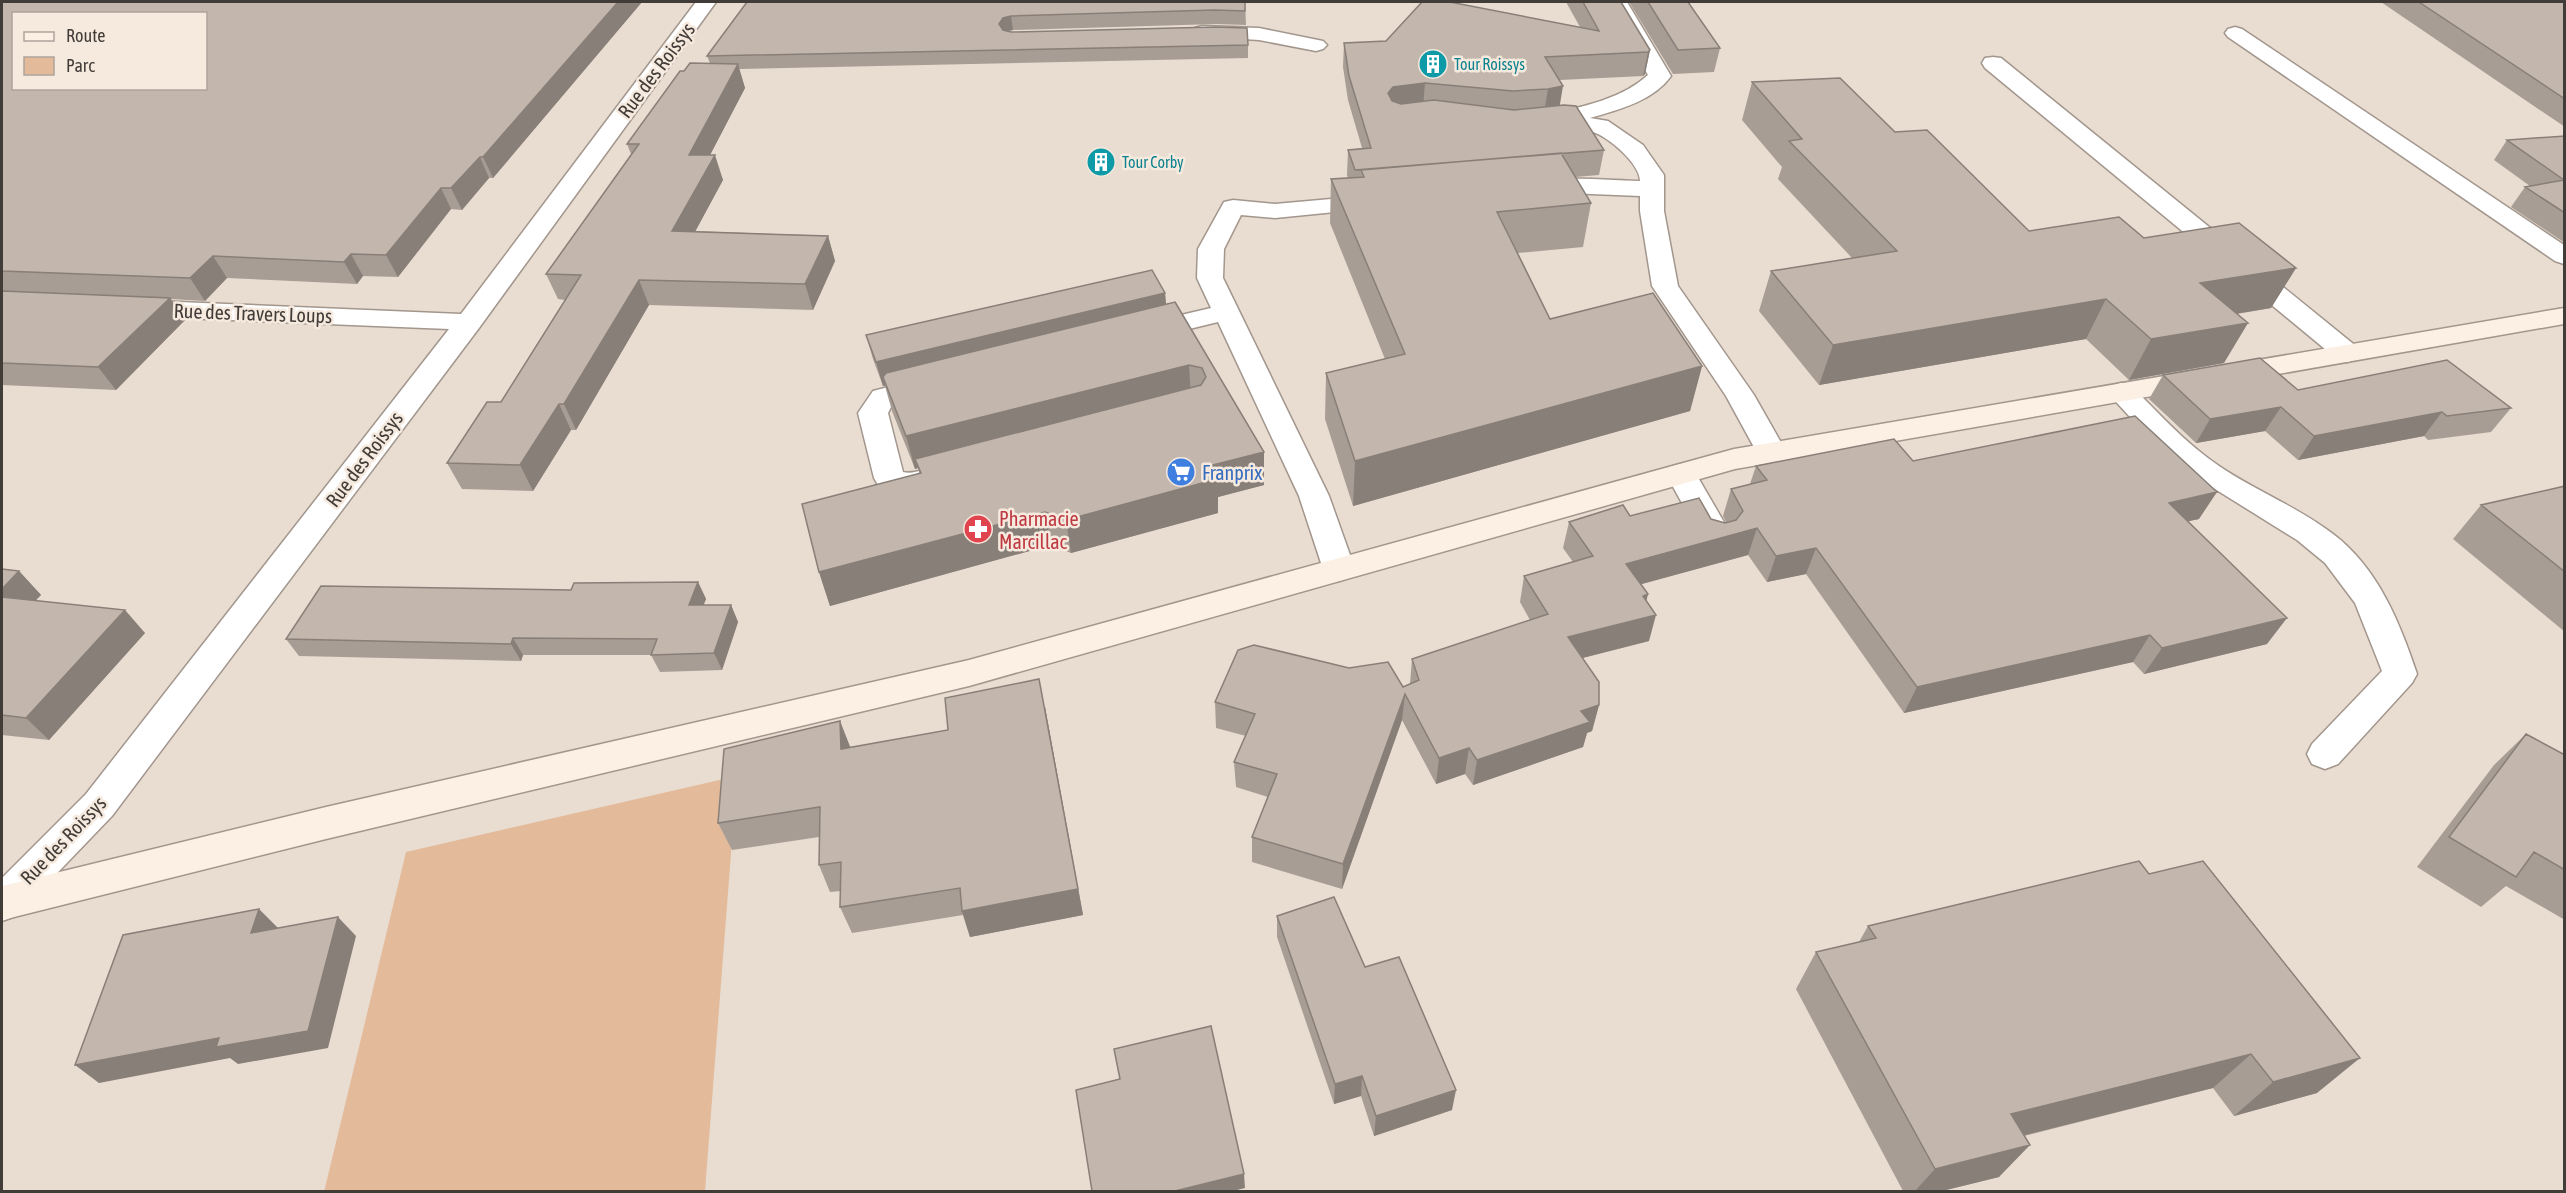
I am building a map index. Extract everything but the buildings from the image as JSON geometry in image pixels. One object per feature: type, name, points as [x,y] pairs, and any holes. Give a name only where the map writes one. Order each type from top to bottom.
[{"type":"main road","points":[[2,902],[314,826],[969,673],[1734,459],[2565,316]]},
{"type":"street","name":"Rue des Roissys","points":[[2,902],[99,805],[469,322],[706,2]]},
{"type":"street","points":[[1521,124],[1560,120],[1631,97],[1650,87],[1660,76],[1617,2]]},
{"type":"street","points":[[1180,33],[1259,34],[1316,45]]},
{"type":"street","points":[[2235,33],[2382,133],[2469,188],[2565,256]]},
{"type":"street","points":[[1992,63],[2347,353]]},
{"type":"street","points":[[1560,120],[1600,126],[1635,150],[1652,175],[1652,210],[1665,286],[1740,395],[1772,453]]},
{"type":"street","points":[[1508,191],[1567,186],[1652,189]]},
{"type":"street","points":[[1339,570],[1314,496],[1210,278],[1211,249],[1233,207],[1275,211],[1404,200]]},
{"type":"street","name":"Rue des Travers Loups","points":[[109,307],[469,322]]},
{"type":"street","points":[[1123,338],[1226,312]]},
{"type":"street","points":[[952,380],[883,397],[873,412],[889,478],[907,484],[964,469]]},
{"type":"street","points":[[2121,392],[2167,438],[2206,472],[2323,543],[2358,579],[2369,598],[2385,627],[2400,674],[2325,754]]},
{"type":"street","points":[[1681,474],[1716,536]]},
{"type":"green space","points":[[737,776],[705,1191],[324,1192],[406,852]]},
{"type":"place","name":"Tour Roissys","points":[[1433,64]]},
{"type":"place","name":"Tour Corby","points":[[1101,162]]},
{"type":"place","name":"Franprix","points":[[1181,472]]},
{"type":"place","name":"Pharmacie Marcillac","points":[[978,529]]}]
